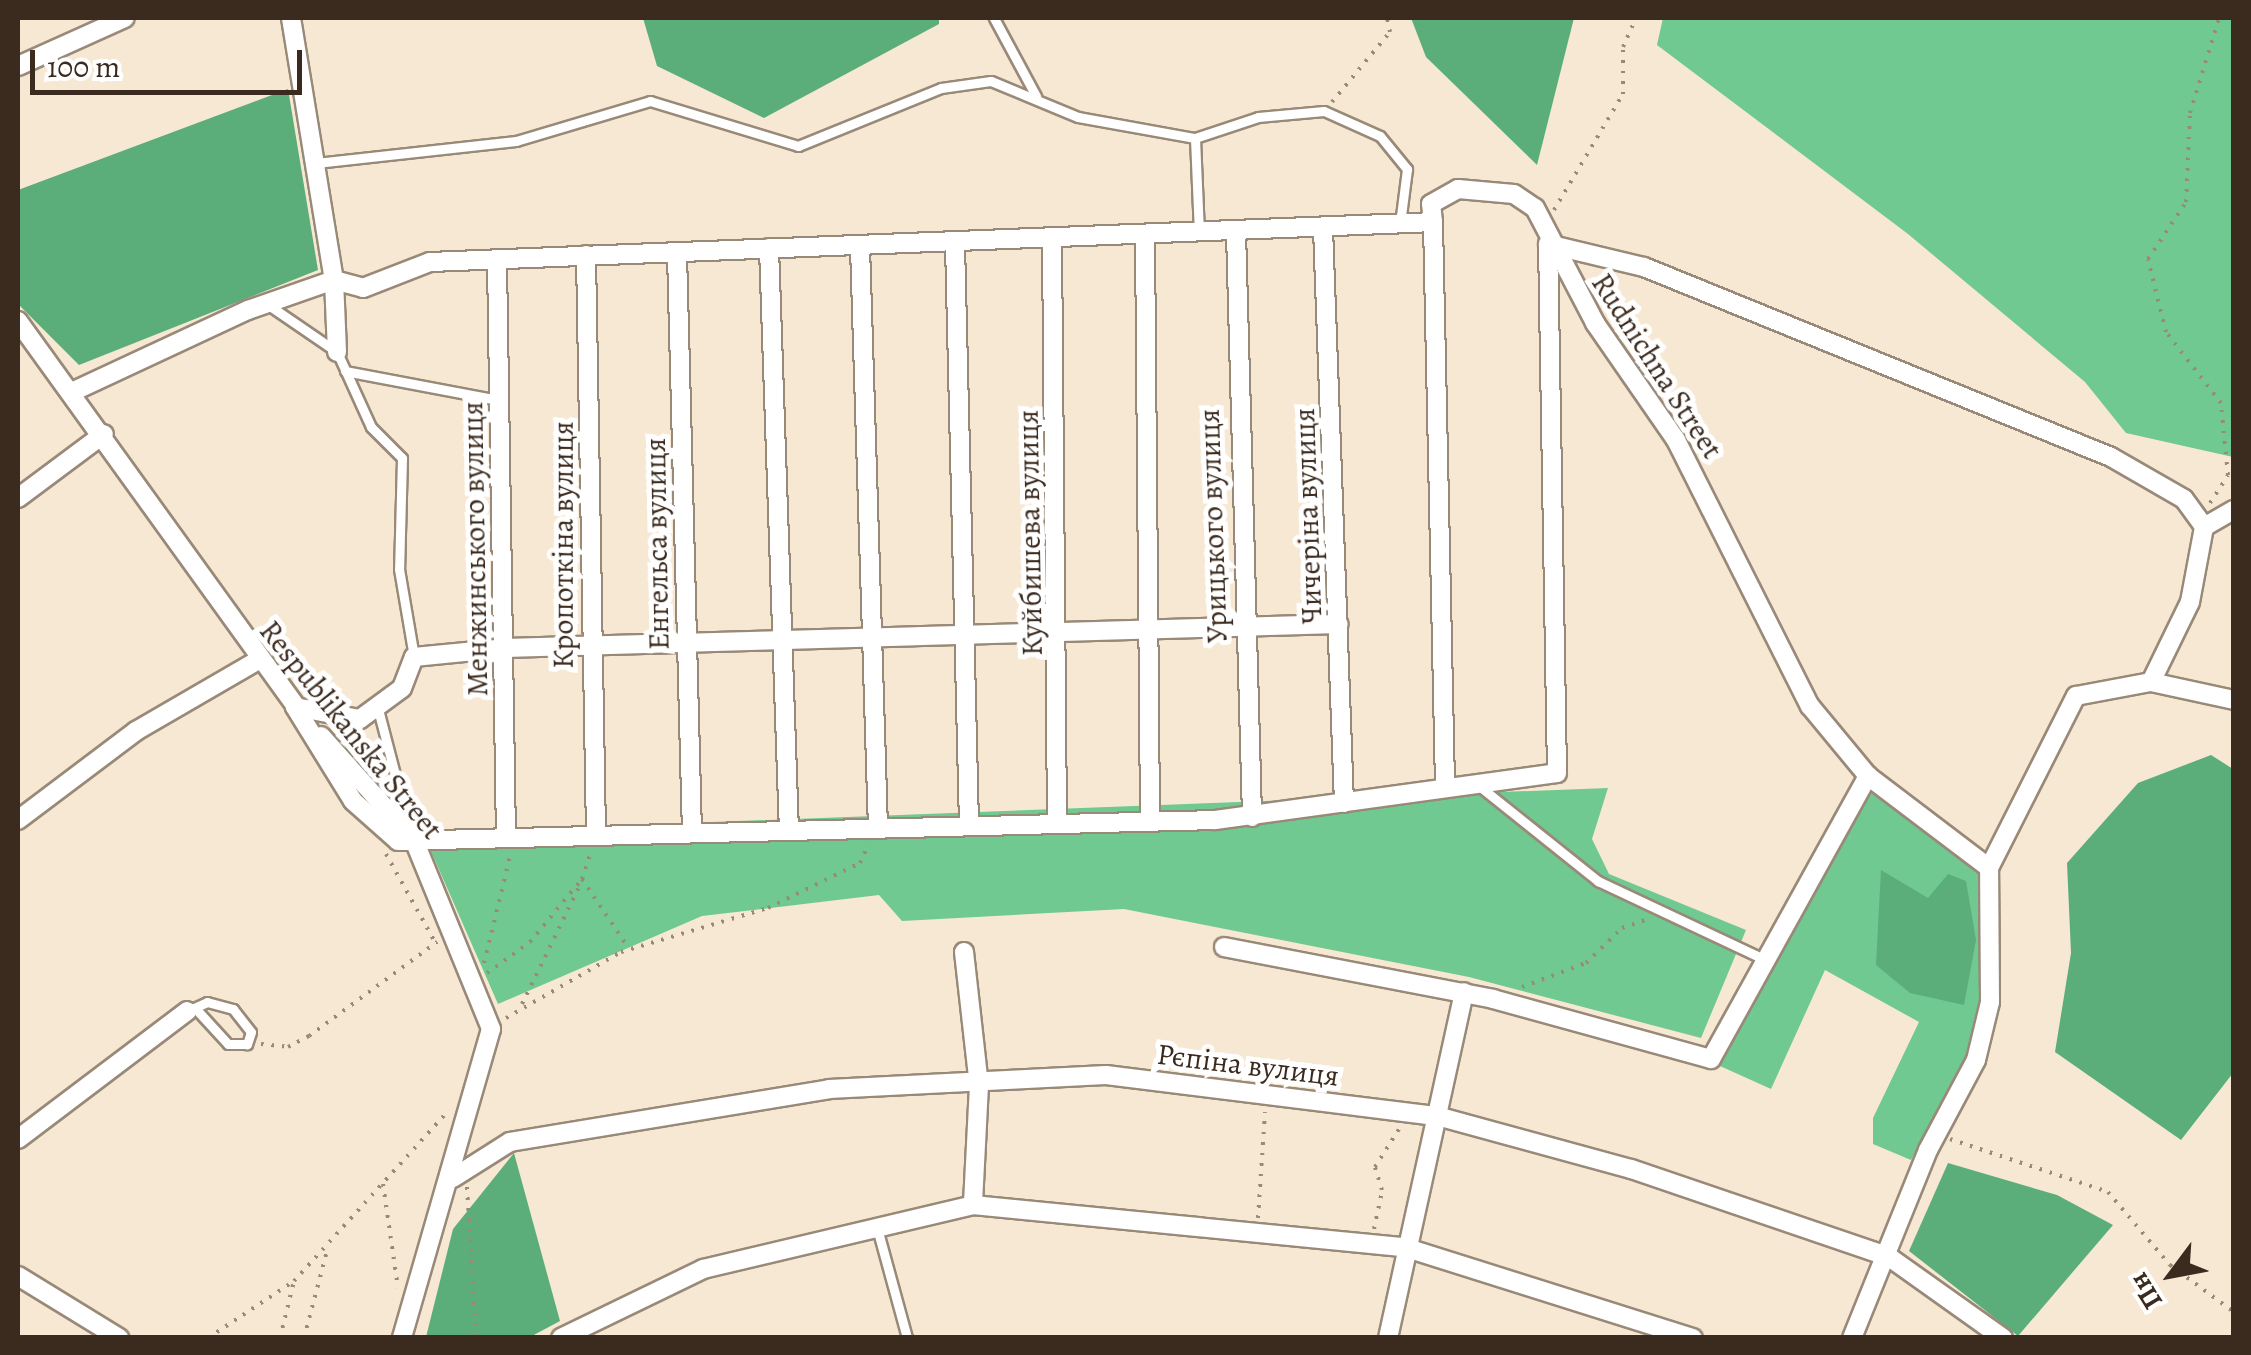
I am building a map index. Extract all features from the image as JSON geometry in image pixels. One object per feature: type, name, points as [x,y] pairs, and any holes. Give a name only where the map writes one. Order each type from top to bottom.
[{"type":"street","points":[[18,66],[126,18]]},
{"type":"street","points":[[292,18],[334,280],[337,352]]},
{"type":"street","points":[[295,706],[369,822],[414,840],[1252,817],[1557,773],[1548,244],[1535,208],[1514,194],[1458,189],[1431,204],[1445,787]]},
{"type":"street","points":[[74,391],[266,304],[334,280],[363,288],[430,262],[1433,222]]},
{"type":"street","name":"Чичеріна вулиця","points":[[1324,228],[1344,802]]},
{"type":"street","name":"Урицького вулиця","points":[[1236,232],[1252,817]]},
{"type":"street","points":[[1145,236],[1150,822]]},
{"type":"street","name":"Куйбишева вулиця","points":[[1052,240],[1060,632],[1057,824]]},
{"type":"street","points":[[955,244],[969,826]]},
{"type":"street","name":"Rudnichna Street","points":[[1548,244],[1644,267],[2111,457],[2184,499],[2204,526]]},
{"type":"street","name":"Rudnichna Street","points":[[1548,244],[1676,440],[1810,706],[1868,776],[1989,868]]},
{"type":"street","points":[[860,246],[878,829]]},
{"type":"street","points":[[769,248],[789,831]]},
{"type":"street","name":"Енгельса вулиця","points":[[677,253],[692,833]]},
{"type":"street","name":"Кропоткіна вулиця","points":[[586,255],[596,836]]},
{"type":"street","name":"Менжинського вулиця","points":[[496,260],[506,838]]},
{"type":"street","name":"Respublikanska Street","points":[[18,321],[74,391],[256,662],[414,840],[454,931],[490,1029]]},
{"type":"street","points":[[18,498],[104,434]]},
{"type":"street","points":[[2151,682],[2186,613],[2204,526],[2234,510]]},
{"type":"street","points":[[295,706],[360,719],[379,713],[414,657],[505,648],[872,634],[1339,624]]},
{"type":"street","points":[[18,820],[136,731],[256,662]]},
{"type":"street","points":[[1852,1338],[1889,1257],[1936,1134],[1976,1060],[1990,1002],[1989,868],[2076,696],[2151,682],[2234,700]]},
{"type":"street","points":[[1224,946],[1464,992],[1710,1059],[1868,776]]},
{"type":"street","points":[[964,952],[979,1085],[974,1205]]},
{"type":"street","points":[[1388,1338],[1430,1115],[1464,992]]},
{"type":"street","points":[[18,1138],[191,1009]]},
{"type":"street","points":[[402,1338],[458,1175],[490,1029]]},
{"type":"street","name":"Рєпіна вулиця","points":[[458,1175],[510,1142],[829,1090],[979,1085],[1106,1075],[1430,1115],[1632,1169],[1889,1257],[2003,1338]]},
{"type":"street","points":[[561,1338],[703,1268],[974,1205],[1404,1246],[1693,1338]]},
{"type":"street","points":[[18,1276],[119,1338]]},
{"type":"lane","points":[[994,18],[1036,96]]},
{"type":"lane","points":[[314,163],[516,140],[650,101],[798,146],[962,82],[1036,96],[1114,127],[1195,138],[1258,117],[1324,111],[1380,136],[1406,169],[1400,224]]},
{"type":"lane","points":[[1195,138],[1199,234]]},
{"type":"lane","points":[[266,304],[337,352],[371,427],[402,458],[397,536],[414,657]]},
{"type":"lane","points":[[345,371],[501,401]]},
{"type":"lane","points":[[379,713],[414,840]]},
{"type":"lane","points":[[1476,783],[1598,882],[1764,960]]},
{"type":"lane","points":[[191,1009],[234,1009],[249,1037],[228,1044],[191,1009]]},
{"type":"lane","points":[[877,1228],[908,1338]]},
{"type":"path","points":[[1324,111],[1373,58],[1390,32],[1388,18]]},
{"type":"path","points":[[1548,244],[1573,169],[1622,94],[1623,47],[1636,18]]},
{"type":"path","points":[[2204,526],[2228,475],[2222,403],[2166,332],[2148,258],[2186,202],[2190,113],[2219,18]]},
{"type":"path","points":[[369,822],[446,957]]},
{"type":"path","points":[[490,1029],[520,1006],[629,949],[768,908],[860,863],[878,829]]},
{"type":"path","points":[[520,1006],[569,922],[596,836]]},
{"type":"path","points":[[526,838],[505,862],[482,977],[530,942],[582,879]]},
{"type":"path","points":[[582,879],[629,949]]},
{"type":"path","points":[[1493,999],[1586,963],[1622,928],[1666,913]]},
{"type":"path","points":[[249,1037],[288,1047],[454,931]]},
{"type":"path","points":[[208,1338],[294,1281],[458,1094]]},
{"type":"path","points":[[1258,1232],[1266,1094]]},
{"type":"path","points":[[1369,1243],[1384,1142],[1430,1115]]},
{"type":"path","points":[[1936,1134],[2108,1192],[2170,1266],[2234,1312]]},
{"type":"path","points":[[458,1175],[476,1338]]},
{"type":"path","points":[[382,1184],[398,1295]]},
{"type":"path","points":[[304,1338],[329,1243]]},
{"type":"path","points":[[280,1338],[294,1281]]},
{"type":"green space","points":[[643,18],[939,18],[939,24],[764,118],[657,66]]},
{"type":"green space","points":[[1411,18],[1574,18],[1537,165],[1426,57]]},
{"type":"green space","points":[[1663,18],[2233,18],[2233,457],[2126,433],[2085,382],[1908,234],[1657,45]]},
{"type":"green space","points":[[288,89],[318,270],[79,365],[18,304],[18,190]]},
{"type":"green space","points":[[2211,755],[2233,769],[2233,1073],[2181,1140],[2055,1052],[2071,953],[2067,863],[2138,783]]},
{"type":"green space","points":[[1608,788],[1592,839],[1609,874],[1746,930],[1701,1038],[1469,977],[1124,909],[902,921],[879,895],[702,916],[498,1004],[423,833]]},
{"type":"green space","points":[[1871,788],[1980,871],[1981,1001],[1966,1057],[1911,1160],[1873,1144],[1873,1118],[1919,1022],[1825,970],[1771,1089],[1720,1066]]},
{"type":"green space","points":[[1881,870],[1928,898],[1948,874],[1966,881],[1976,940],[1964,1005],[1910,993],[1876,965]]},
{"type":"green space","points":[[514,1153],[560,1321],[530,1337],[426,1337],[453,1229]]},
{"type":"green space","points":[[1948,1163],[2057,1195],[2113,1225],[2018,1336],[1909,1251]]}]
